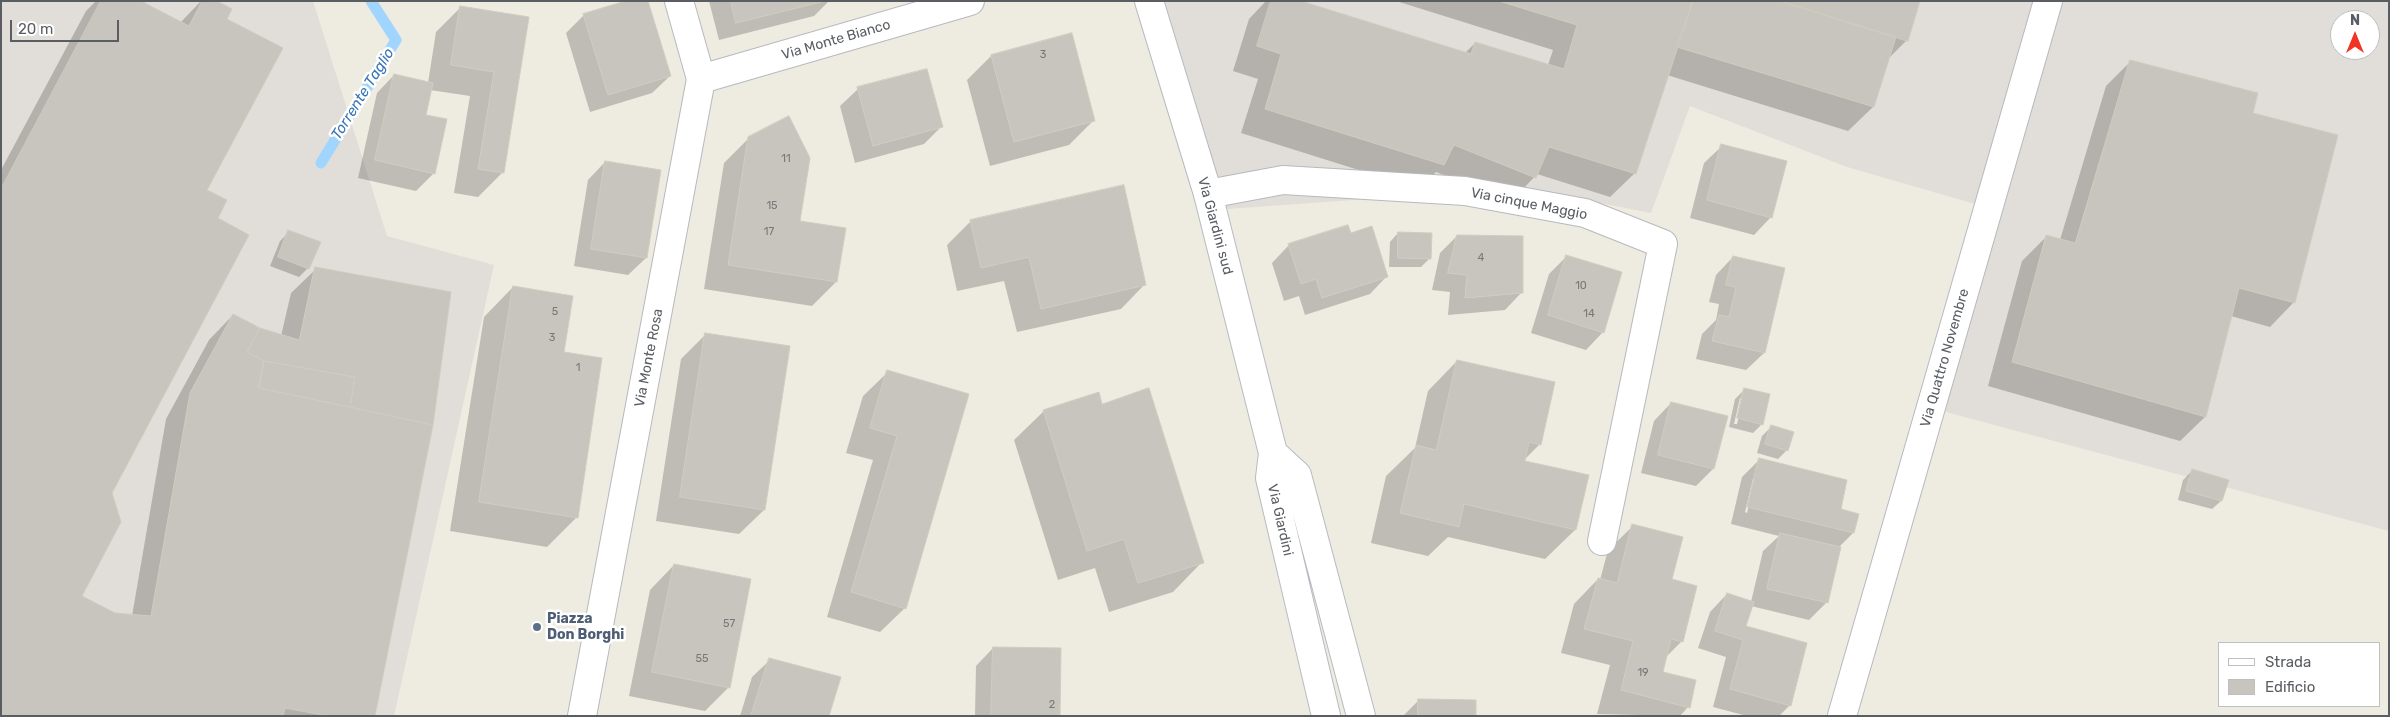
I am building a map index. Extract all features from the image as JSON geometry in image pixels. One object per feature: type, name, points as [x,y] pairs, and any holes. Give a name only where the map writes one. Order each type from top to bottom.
[{"type":"street","name":"Via Monte Rosa","points":[[582,716],[701,79],[679,1]]},
{"type":"street","name":"Via Monte Bianco","points":[[701,79],[970,1]]},
{"type":"street","name":"Via Giardini sud","points":[[1149,1],[1208,194],[1273,453]]},
{"type":"street","name":"Via Quattro Novembre","points":[[1842,716],[2048,1]]},
{"type":"street","name":"Via cinque Maggio","points":[[1208,194],[1283,180],[1465,191],[1585,213],[1663,244],[1602,541]]},
{"type":"street","name":"Via Giardini","points":[[1273,453],[1270,478],[1326,716]]},
{"type":"street","name":"Via Giardini","points":[[1273,453],[1297,475],[1362,716]]},
{"type":"shaded area","points":[[1,1],[313,1],[387,236],[494,265],[394,716],[1,716]]},
{"type":"shaded area","points":[[1157,1],[2389,1],[2389,531],[1920,405],[1982,206],[1847,167],[1690,106],[1651,213],[1523,188],[1213,210]]},
{"type":"building","points":[[101,1],[141,1],[189,26],[202,1],[217,1],[232,9],[227,19],[283,48],[207,190],[227,200],[218,218],[249,235],[112,493],[121,522],[82,596],[115,613],[151,616],[190,393],[233,314],[260,328],[247,352],[264,361],[259,388],[433,425],[375,716],[328,716],[285,708],[283,716],[1,716],[1,189]]},
{"type":"building","points":[[626,1],[648,1],[671,76],[608,95],[583,14]]},
{"type":"building","points":[[731,1],[825,1],[736,23]]},
{"type":"building","points":[[1271,1],[1301,1],[1471,54],[1475,42],[1564,69],[1577,25],[1499,1],[1693,1],[1636,174],[1549,147],[1536,178],[1454,145],[1444,165],[1265,109],[1281,54],[1257,46]]},
{"type":"building","points":[[1693,1],[1780,1],[1896,37],[1874,107],[1677,47]]},
{"type":"building","points":[[1780,1],[1920,1],[1908,41]]},
{"type":"building","points":[[460,6],[529,17],[504,173],[478,169],[494,72],[451,65]]},
{"type":"building","points":[[1072,33],[1095,121],[1014,142],[991,55]]},
{"type":"building","points":[[2130,60],[2258,93],[2253,113],[2338,135],[2295,303],[2239,288],[2206,417],[2012,362],[2046,235],[2075,243]]},
{"type":"building","points":[[927,69],[943,127],[873,146],[857,87]]},
{"type":"building","points":[[394,74],[433,83],[426,115],[447,119],[435,174],[375,160]]},
{"type":"building","points":[[789,116],[810,158],[800,221],[846,228],[837,282],[728,265],[748,137]]},
{"type":"building","points":[[1721,144],[1787,161],[1772,218],[1707,200]]},
{"type":"building","points":[[605,161],[661,170],[647,258],[591,249]]},
{"type":"building","points":[[1124,185],[1146,285],[1041,309],[1029,257],[981,268],[970,220]]},
{"type":"building","points":[[1348,225],[1351,233],[1372,226],[1388,277],[1322,298],[1316,279],[1301,284],[1288,244]]},
{"type":"building","points":[[288,230],[321,242],[309,269],[278,257]]},
{"type":"building","points":[[1398,232],[1432,233],[1431,259],[1398,258]]},
{"type":"building","points":[[1457,235],[1523,236],[1523,293],[1465,298],[1467,275],[1448,273]]},
{"type":"building","points":[[1566,255],[1622,272],[1604,333],[1548,315]]},
{"type":"building","points":[[1733,256],[1785,268],[1765,353],[1712,341],[1719,315],[1729,317],[1736,287],[1726,285]]},
{"type":"building","points":[[315,267],[451,292],[433,425],[350,407],[355,377],[264,361],[247,352],[260,328],[299,340]]},
{"type":"building","points":[[513,286],[573,296],[564,352],[602,358],[578,518],[479,502]]},
{"type":"building","points":[[705,333],[790,346],[765,510],[680,497]]},
{"type":"building","points":[[1457,360],[1555,382],[1541,445],[1529,442],[1525,461],[1589,475],[1576,530],[1464,504],[1459,527],[1400,513],[1416,445],[1436,450]]},
{"type":"building","points":[[264,361],[355,377],[350,407],[259,388]]},
{"type":"building","points":[[887,370],[969,394],[906,609],[851,592],[897,436],[870,428]]},
{"type":"building","points":[[1149,388],[1204,563],[1138,583],[1124,539],[1087,551],[1043,410],[1099,392],[1102,404]]},
{"type":"building","points":[[1744,388],[1770,394],[1763,425],[1737,418]]},
{"type":"building","points":[[1671,402],[1728,416],[1714,469],[1658,455]]},
{"type":"building","points":[[1771,425],[1794,432],[1788,451],[1765,444]]},
{"type":"building","points":[[1759,458],[1847,480],[1841,509],[1859,514],[1854,533],[1747,507]]},
{"type":"building","points":[[2192,469],[2229,480],[2222,501],[2186,491]]},
{"type":"building","points":[[1632,524],[1683,537],[1672,579],[1697,586],[1683,642],[1671,639],[1663,672],[1696,680],[1690,708],[1621,690],[1633,641],[1584,629],[1598,578],[1617,583]]},
{"type":"building","points":[[1780,533],[1841,547],[1828,603],[1767,589]]},
{"type":"building","points":[[674,564],[751,579],[730,688],[652,672]]},
{"type":"building","points":[[1727,593],[1754,602],[1746,626],[1807,643],[1791,706],[1730,689],[1743,640],[1715,631]]},
{"type":"building","points":[[993,647],[1061,648],[1060,716],[991,716]]},
{"type":"building","points":[[769,658],[841,677],[829,716],[751,716]]},
{"type":"building","points":[[1418,699],[1476,700],[1476,716],[1418,716]]},
{"type":"waterway","name":"Torrente Taglio","points":[[321,163],[396,40],[371,1]]},
{"type":"place","name":"Piazza Don Borghi","points":[[537,627]]}]
